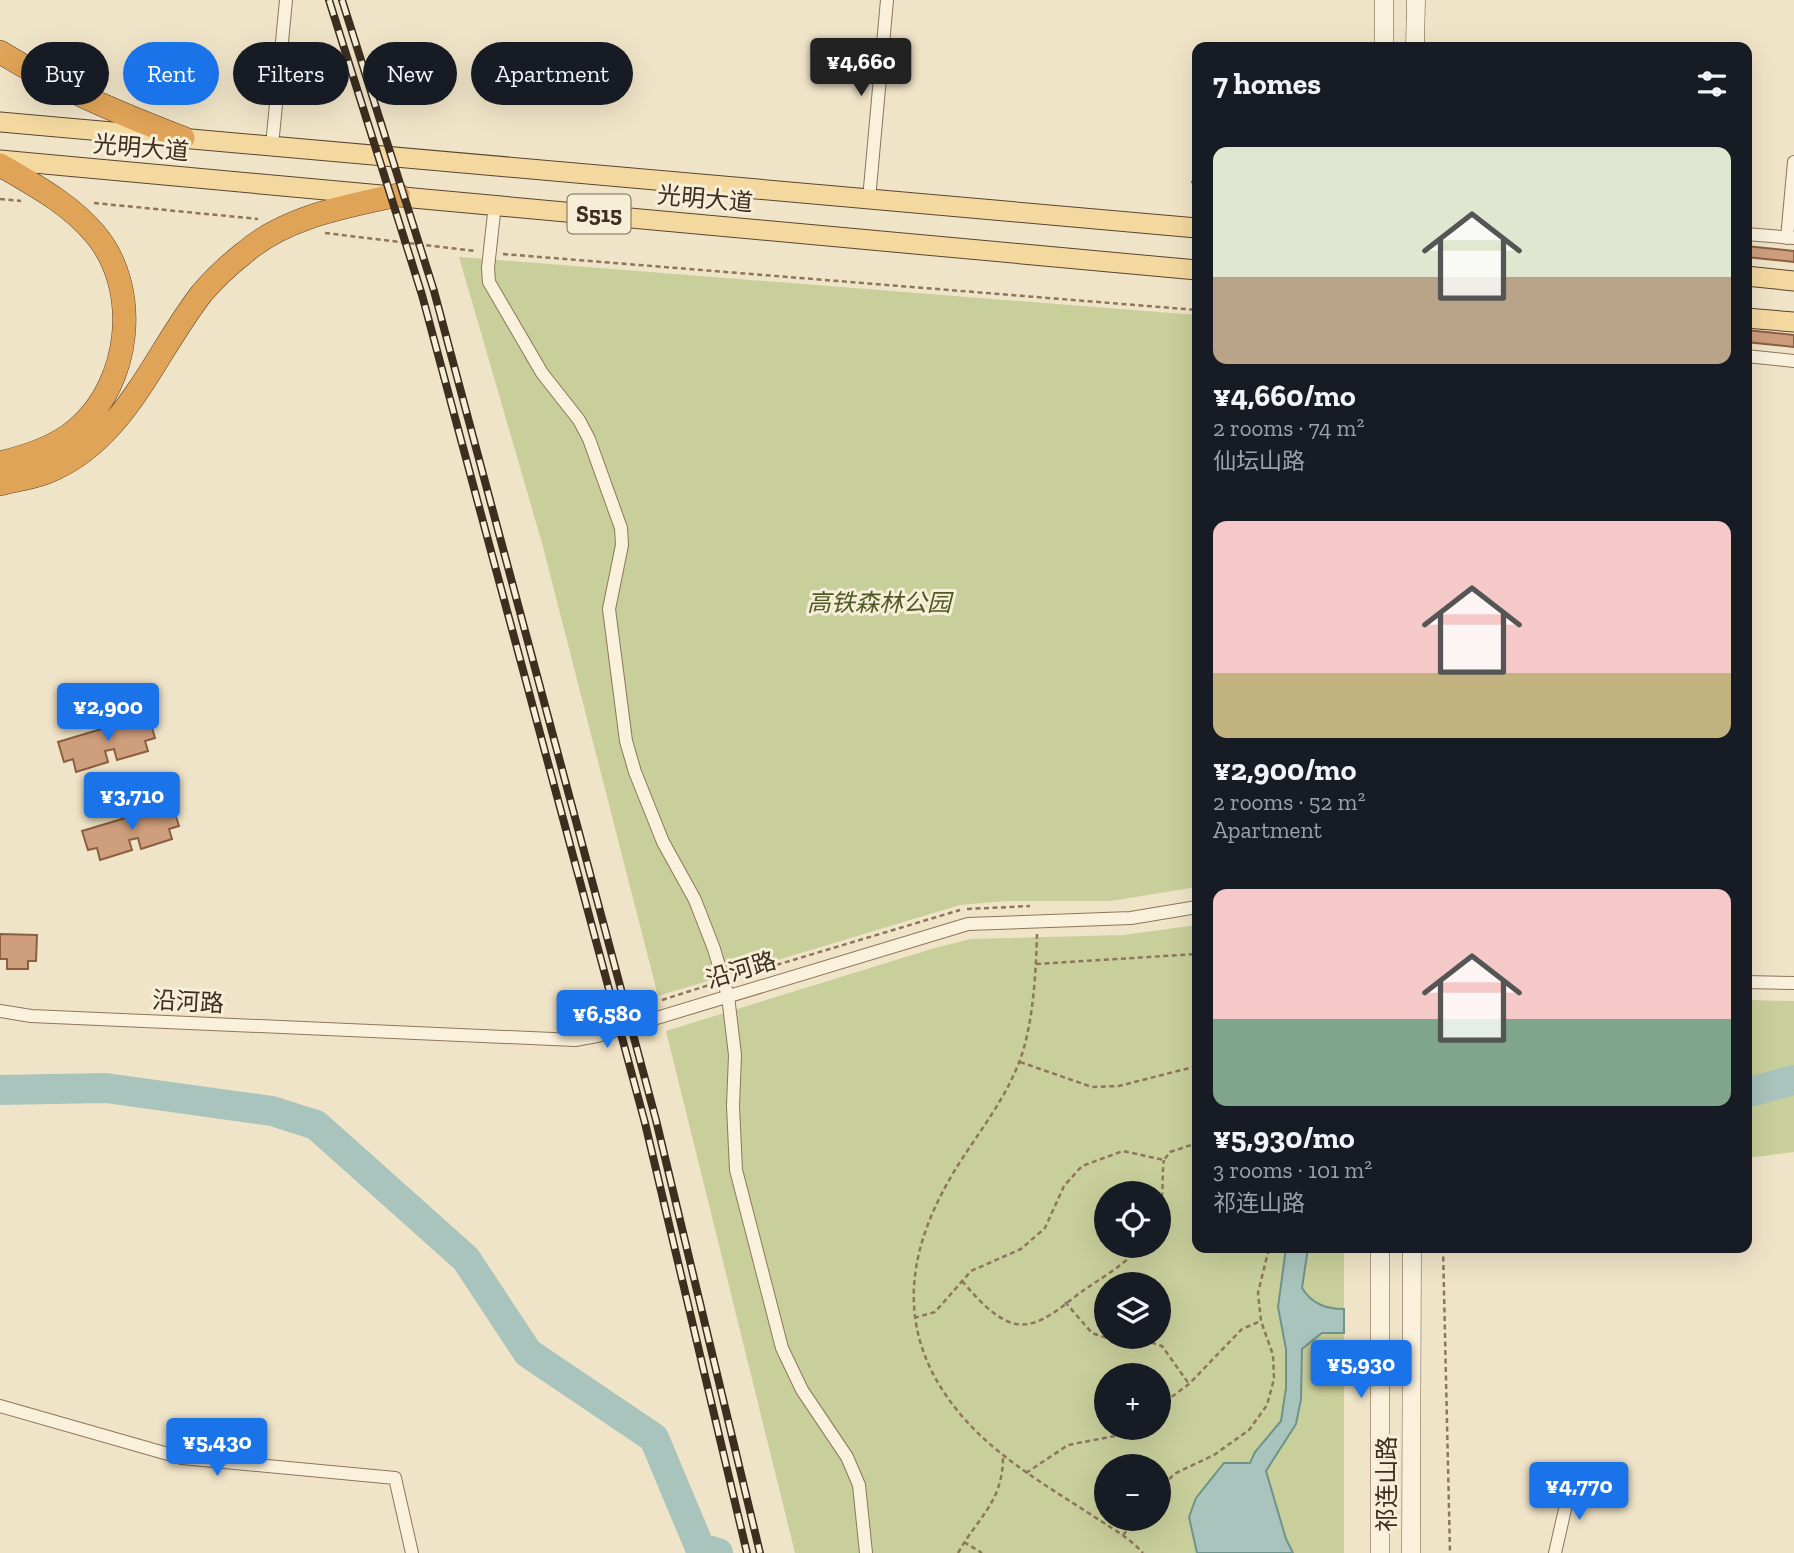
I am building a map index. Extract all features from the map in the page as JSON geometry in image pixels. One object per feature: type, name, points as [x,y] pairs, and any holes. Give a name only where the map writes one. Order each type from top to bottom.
[{"type":"highway","points":[[0,52],[29,71],[97,105],[183,138]]},
{"type":"highway","points":[[0,165],[61,201],[96,234],[116,268],[127,310],[120,355],[103,400],[77,429],[31,455],[0,463]]},
{"type":"highway","points":[[0,484],[47,472],[87,448],[118,417],[202,293],[246,251],[282,228],[323,213],[398,195]]},
{"type":"main road","points":[[1384,0],[1384,42]]},
{"type":"main road","points":[[1415,42],[1416,0]]},
{"type":"main road","name":"光明大道","points":[[0,122],[1192,228]]},
{"type":"main road","name":"光明大道","points":[[0,160],[1192,270]]},
{"type":"main road","points":[[1752,277],[1794,281]]},
{"type":"main road","points":[[1752,318],[1794,322]]},
{"type":"main road","name":"祁连山路","points":[[1380,1253],[1380,1553]]},
{"type":"main road","name":"祁连山路","points":[[1411,1553],[1412,1253]]},
{"type":"street","points":[[272,146],[286,0]]},
{"type":"street","points":[[869,199],[887,0]]},
{"type":"street","points":[[1752,235],[1791,238],[1794,162]]},
{"type":"street","points":[[495,204],[489,282],[542,373],[579,420],[589,439],[621,528],[620,556],[609,609],[626,741],[663,842],[706,926],[727,996],[735,1055],[733,1106],[740,1182],[782,1348],[802,1390],[847,1457],[859,1485],[866,1553]]},
{"type":"street","points":[[1752,356],[1794,360]]},
{"type":"street","name":"沿河路","points":[[0,1011],[31,1016],[575,1040],[968,923],[1131,918],[1192,908]]},
{"type":"street","points":[[1752,982],[1794,983]]},
{"type":"street","points":[[0,1406],[182,1458],[395,1478],[412,1553]]},
{"type":"street","points":[[1555,1553],[1570,1483]]},
{"type":"path","points":[[0,199],[61,201]]},
{"type":"path","points":[[94,203],[267,220],[282,228]]},
{"type":"path","points":[[324,233],[490,253],[1192,310]]},
{"type":"path","points":[[1037,920],[1036,964],[1020,1062],[986,1125],[930,1215],[912,1298],[914,1318],[930,1370],[961,1415],[1003,1457],[1123,1536],[1141,1552]]},
{"type":"path","points":[[1036,964],[1192,954]]},
{"type":"path","points":[[1020,1062],[1092,1087],[1119,1086],[1192,1067]]},
{"type":"path","points":[[1161,1181],[1164,1160],[1170,1152],[1192,1145]]},
{"type":"path","points":[[914,1318],[935,1312],[971,1271],[1021,1249],[1045,1228],[1064,1186],[1082,1166],[1124,1151],[1164,1160]]},
{"type":"path","points":[[1171,1477],[1214,1455],[1250,1430],[1267,1405],[1274,1379],[1273,1356],[1261,1321],[1258,1293],[1268,1253]]},
{"type":"path","points":[[1443,1253],[1450,1553]]},
{"type":"path","points":[[962,1281],[983,1305],[1014,1323],[1028,1324],[1046,1317],[1126,1258]]},
{"type":"path","points":[[1065,1302],[1092,1333],[1110,1339],[1138,1338],[1162,1346],[1189,1384]]},
{"type":"path","points":[[1171,1398],[1189,1384],[1242,1329],[1261,1321]]},
{"type":"path","points":[[1026,1473],[1068,1445],[1094,1440]]},
{"type":"path","points":[[958,1553],[993,1504],[1003,1474],[1003,1457]]},
{"type":"path","points":[[1123,1536],[1127,1531]]},
{"type":"path","points":[[964,1542],[982,1553]]},
{"type":"green space","name":"高铁森林公园","points":[[459,257],[1192,315],[1192,888],[1111,901],[1007,901],[960,905],[658,996],[542,543]]},
{"type":"green space","points":[[1192,926],[1192,1253],[1344,1253],[1344,1553],[795,1553],[666,1031],[971,939],[1123,935]]},
{"type":"green space","points":[[1752,1000],[1794,1001],[1794,1152],[1752,1157]]},
{"type":"water","points":[[1285,1253],[1307,1253],[1302,1288],[1310,1298],[1320,1304],[1344,1309],[1344,1333],[1322,1333],[1302,1349],[1301,1399],[1296,1424],[1266,1471],[1286,1539],[1293,1553],[1197,1553],[1189,1517],[1196,1498],[1224,1463],[1250,1463],[1255,1452],[1281,1421],[1286,1388],[1286,1349],[1278,1307]]},
{"type":"building","points":[[1752,247],[1794,251],[1794,262],[1752,258]]},
{"type":"building","points":[[1752,331],[1794,335],[1794,347],[1752,343]]},
{"type":"building","points":[[148,715],[155,738],[145,741],[148,751],[117,760],[114,749],[105,751],[108,762],[76,772],[73,759],[64,762],[58,742]]},
{"type":"building","points":[[172,804],[179,826],[169,829],[172,839],[141,849],[138,838],[129,840],[132,850],[100,860],[97,848],[88,850],[82,831]]},
{"type":"building","points":[[0,934],[37,935],[36,961],[28,961],[28,969],[7,969],[7,959],[0,959]]},
{"type":"waterway","points":[[1752,1091],[1794,1080]]},
{"type":"waterway","points":[[0,1090],[106,1088],[272,1111],[316,1125],[466,1259],[528,1353],[654,1438],[700,1548],[718,1553]]},
{"type":"railway","points":[[329,0],[422,295],[645,1123],[747,1553]]},
{"type":"railway","points":[[342,0],[434,291],[656,1120],[760,1553]]}]
